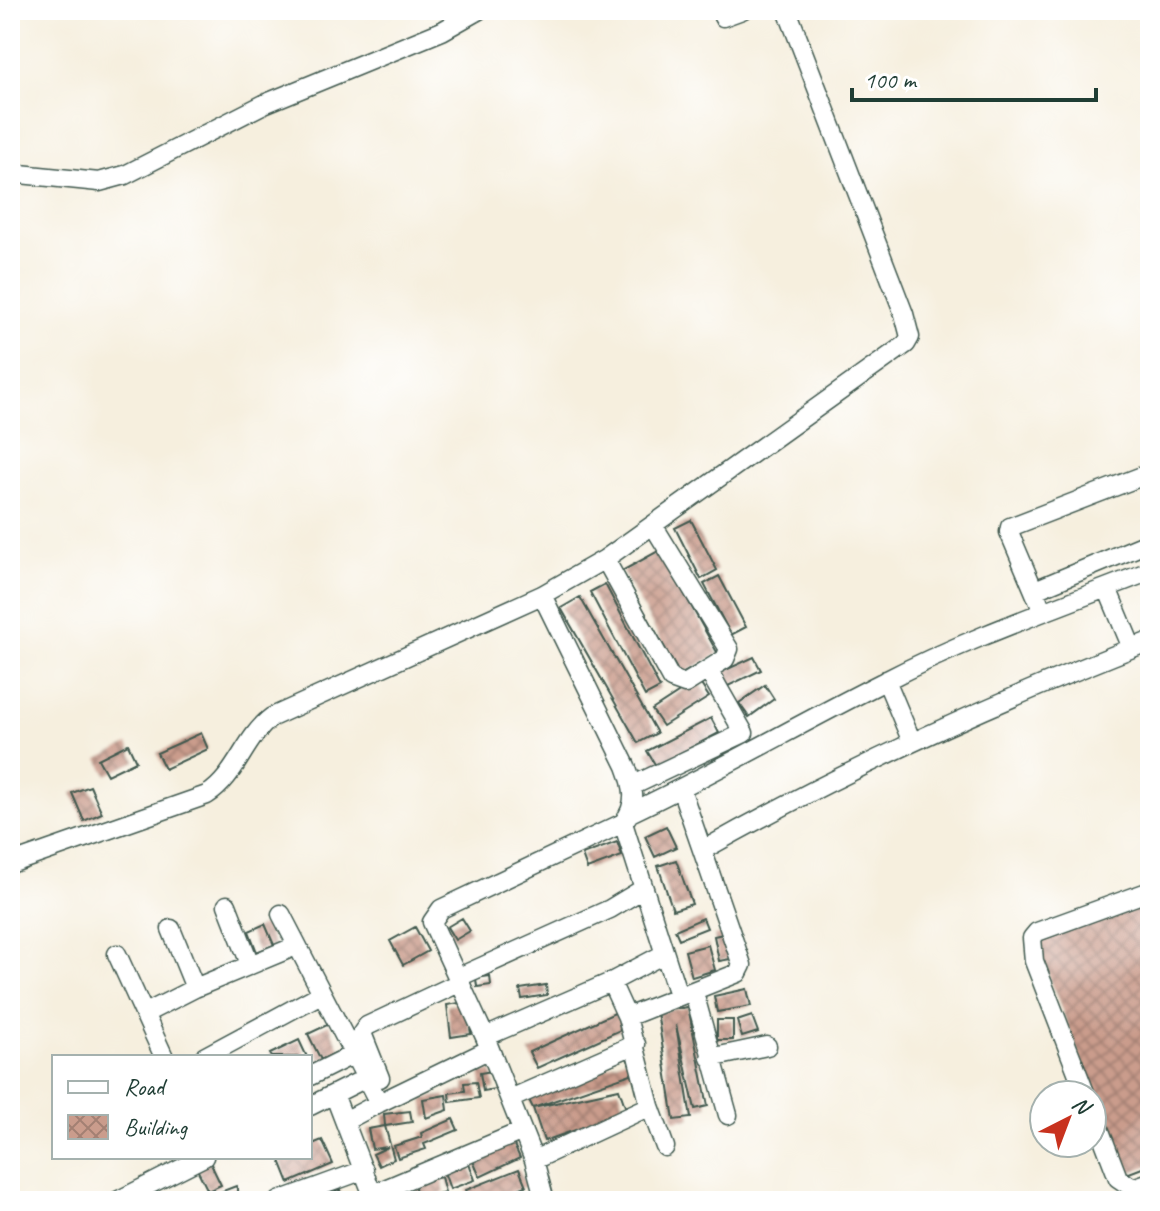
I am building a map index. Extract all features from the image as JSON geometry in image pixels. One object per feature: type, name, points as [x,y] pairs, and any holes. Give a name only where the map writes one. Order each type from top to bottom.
[{"type":"street","points":[[10,173],[99,182],[125,175],[264,104],[442,31],[479,10]]},
{"type":"street","points":[[723,17],[742,10]]},
{"type":"street","points":[[10,864],[132,820],[192,803],[220,787],[249,742],[272,717],[542,595],[605,559],[741,458],[880,364],[910,337],[787,10]]},
{"type":"street","points":[[1043,612],[1009,532],[1010,527],[1150,473]]},
{"type":"street","points":[[605,559],[671,679],[685,684],[725,659],[729,649],[653,525]]},
{"type":"street","points":[[1035,590],[1150,542]]},
{"type":"street","points":[[544,1201],[534,1160],[520,1132],[510,1099],[460,979],[434,930],[432,922],[441,909],[627,818],[886,680],[1043,612],[1150,571]]},
{"type":"street","points":[[703,850],[788,802],[912,742],[1141,644],[1107,588]]},
{"type":"street","points":[[542,595],[634,785],[627,818],[643,889],[664,954],[686,994],[728,1115]]},
{"type":"street","points":[[634,785],[744,733],[708,670]]},
{"type":"street","points":[[886,680],[912,742]]},
{"type":"street","points":[[627,1017],[738,973],[742,965],[681,789]]},
{"type":"street","points":[[384,1100],[372,1075],[362,1033],[367,1026],[610,909],[643,889]]},
{"type":"street","points":[[1080,1079],[1034,961],[1032,938],[1037,932],[1150,891]]},
{"type":"street","points":[[227,905],[250,964]]},
{"type":"street","points":[[281,914],[354,1054],[372,1075]]},
{"type":"street","points":[[171,929],[195,988]]},
{"type":"street","points":[[144,1014],[195,988],[296,946]]},
{"type":"street","points":[[117,954],[163,1055]]},
{"type":"street","points":[[345,1121],[486,1044],[664,954]]},
{"type":"street","points":[[611,982],[636,1044],[650,1106],[665,1147]]},
{"type":"street","points":[[208,1055],[321,994]]},
{"type":"street","points":[[510,1099],[636,1044]]},
{"type":"street","points":[[710,1058],[767,1046]]},
{"type":"street","points":[[312,1075],[354,1054]]},
{"type":"street","points":[[312,1105],[372,1075]]},
{"type":"street","points":[[334,1094],[374,1197],[520,1132]]},
{"type":"street","points":[[534,1160],[650,1106]]},
{"type":"street","points":[[1108,1152],[1118,1178],[1133,1188],[1150,1182]]},
{"type":"street","points":[[117,1201],[200,1159]]},
{"type":"street","points":[[279,1201],[364,1170]]},
{"type":"building","points":[[691,520],[717,570],[701,579],[675,528]]},
{"type":"building","points":[[660,550],[718,654],[680,675],[622,571]]},
{"type":"building","points":[[719,576],[746,627],[731,635],[704,584]]},
{"type":"building","points":[[605,584],[660,688],[645,696],[590,592]]},
{"type":"building","points":[[580,597],[657,733],[638,743],[561,608]]},
{"type":"building","points":[[754,657],[761,670],[724,688],[717,674]]},
{"type":"building","points":[[698,680],[709,697],[663,726],[652,710]]},
{"type":"building","points":[[765,685],[774,699],[749,717],[739,703]]},
{"type":"building","points":[[711,718],[719,733],[656,766],[647,751]]},
{"type":"building","points":[[201,733],[208,749],[165,769],[157,753]]},
{"type":"building","points":[[128,744],[136,761],[107,775],[98,759]]},
{"type":"building","points":[[90,786],[102,813],[84,821],[72,793]]},
{"type":"building","points":[[666,826],[676,847],[655,857],[645,836]]},
{"type":"building","points":[[617,842],[622,856],[587,869],[582,855]]},
{"type":"building","points":[[676,860],[692,904],[673,910],[658,866]]},
{"type":"building","points":[[1150,900],[1150,1165],[1124,1175],[1108,1133],[1108,1079],[1088,1079],[1036,942]]},
{"type":"building","points":[[462,918],[470,931],[455,940],[447,927]]},
{"type":"building","points":[[703,918],[707,928],[679,939],[675,930]]},
{"type":"building","points":[[265,924],[274,945],[257,952],[249,931]]},
{"type":"building","points":[[415,927],[428,951],[403,965],[390,941]]},
{"type":"building","points":[[732,932],[736,958],[719,961],[714,936]]},
{"type":"building","points":[[708,945],[715,970],[692,977],[685,951]]},
{"type":"building","points":[[490,976],[491,985],[477,987],[476,978]]},
{"type":"building","points":[[546,985],[547,995],[522,999],[520,989]]},
{"type":"building","points":[[747,989],[751,1006],[717,1012],[714,996]]},
{"type":"building","points":[[466,1002],[471,1034],[451,1037],[447,1005]]},
{"type":"building","points":[[688,1007],[708,1106],[695,1109],[676,1025],[691,1118],[674,1120],[657,1012]]},
{"type":"building","points":[[619,1011],[627,1027],[537,1068],[529,1052]]},
{"type":"building","points":[[752,1016],[758,1032],[742,1037],[737,1021]]},
{"type":"building","points":[[717,1020],[733,1020],[733,1040],[717,1040]]},
{"type":"building","points":[[329,1024],[341,1050],[321,1060],[308,1034]]},
{"type":"building","points":[[299,1040],[306,1055],[271,1055]]},
{"type":"building","points":[[627,1058],[634,1073],[533,1108],[529,1100]]},
{"type":"building","points":[[492,1071],[495,1089],[483,1091],[480,1073]]},
{"type":"building","points":[[476,1082],[479,1098],[450,1102],[449,1093],[465,1091],[464,1083]]},
{"type":"building","points":[[619,1089],[627,1112],[544,1141],[533,1108]]},
{"type":"building","points":[[446,1095],[448,1110],[426,1118],[423,1099]]},
{"type":"building","points":[[410,1111],[412,1122],[385,1126],[384,1114]]},
{"type":"building","points":[[453,1119],[458,1130],[424,1144],[426,1149],[398,1158],[394,1146],[422,1137],[421,1133]]},
{"type":"building","points":[[385,1126],[394,1159],[379,1166],[373,1154],[388,1147],[372,1149],[368,1129]]},
{"type":"building","points":[[322,1140],[333,1164],[289,1183],[279,1159],[312,1159],[312,1144]]},
{"type":"building","points":[[513,1143],[520,1158],[480,1177],[473,1161]]},
{"type":"building","points":[[208,1159],[221,1185],[208,1191],[195,1165]]},
{"type":"building","points":[[469,1163],[475,1180],[450,1189],[444,1172]]},
{"type":"building","points":[[519,1169],[526,1186],[489,1201],[471,1201],[466,1190]]},
{"type":"building","points":[[441,1177],[445,1192],[418,1199],[414,1184]]},
{"type":"building","points":[[236,1186],[242,1201],[202,1199]]},
{"type":"building","points":[[408,1187],[414,1201],[391,1201],[388,1194]]},
{"type":"building","points":[[340,1190],[343,1201],[304,1201],[321,1195]]}]
